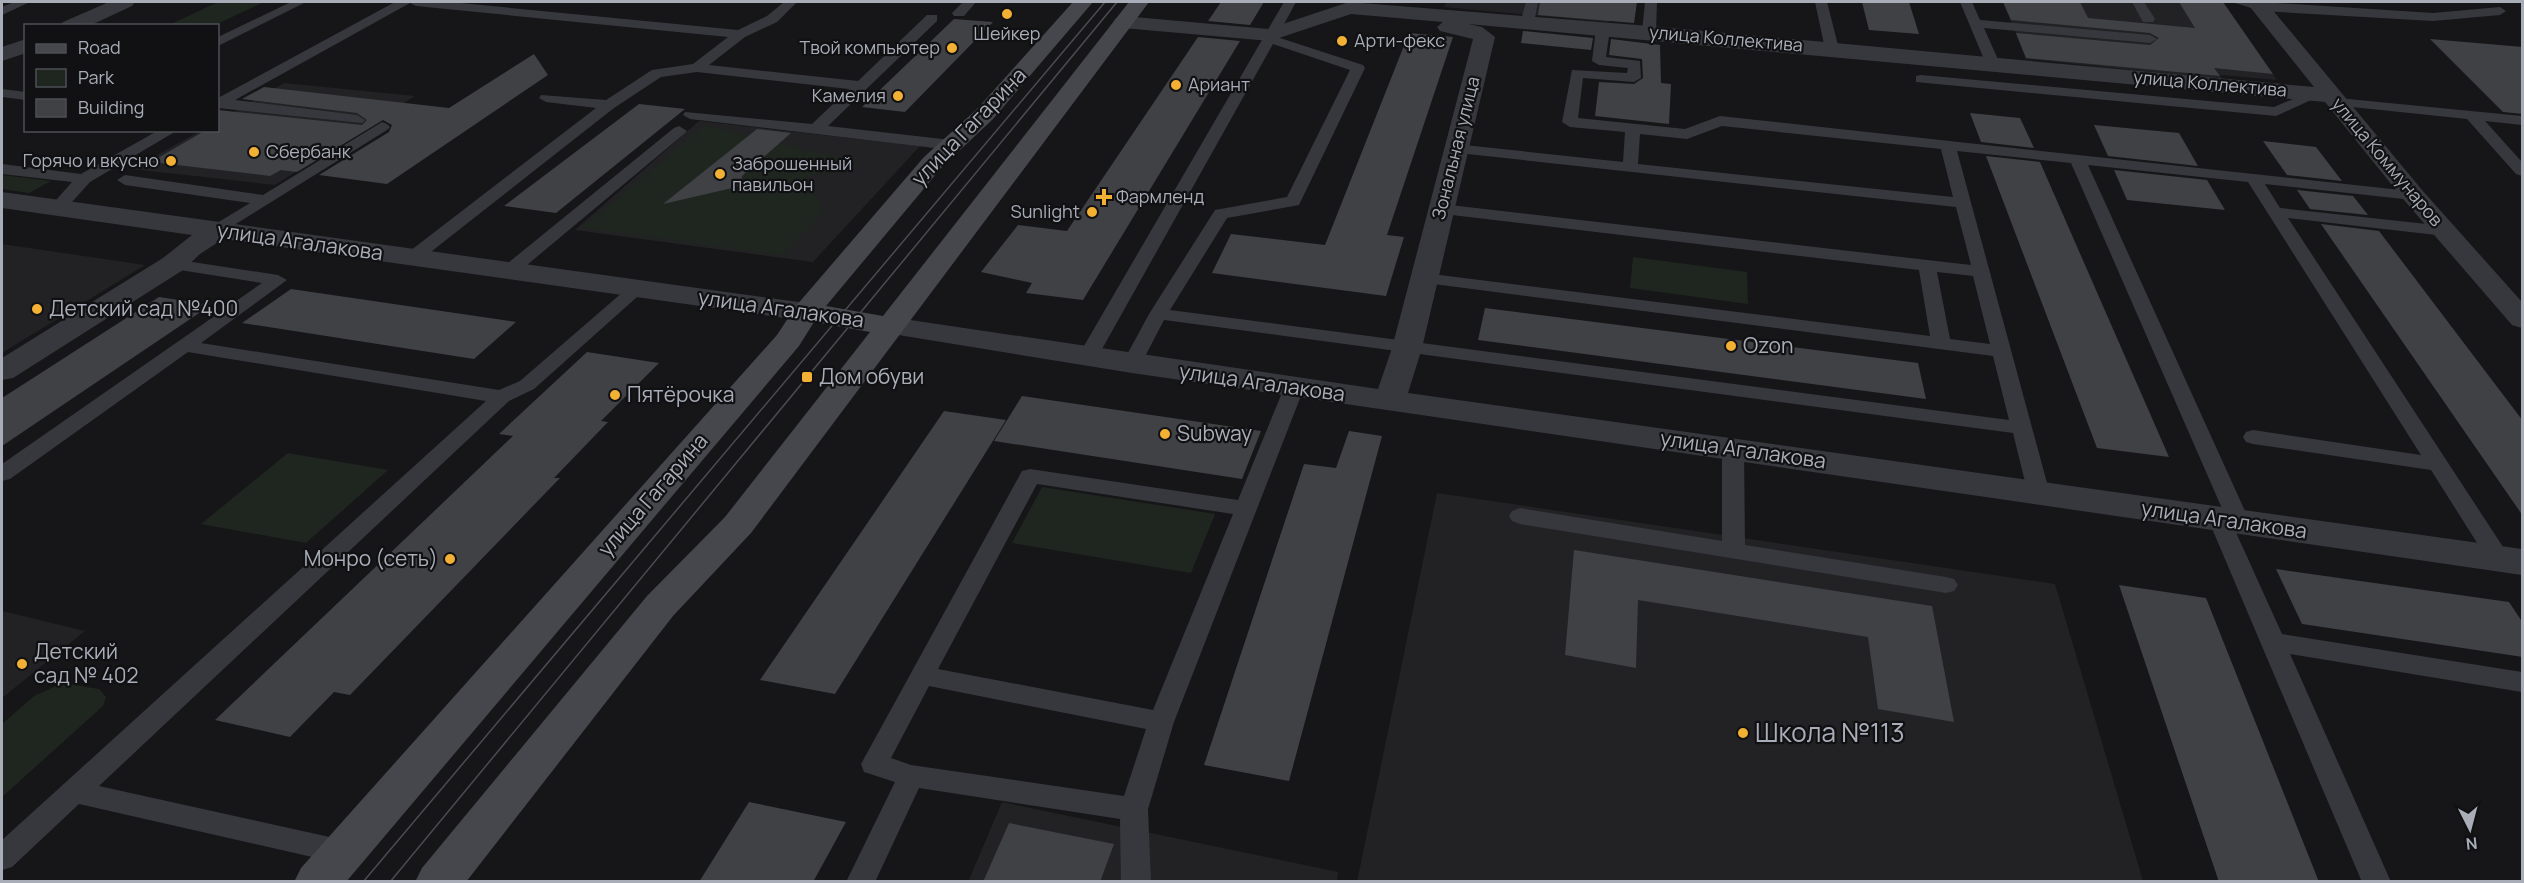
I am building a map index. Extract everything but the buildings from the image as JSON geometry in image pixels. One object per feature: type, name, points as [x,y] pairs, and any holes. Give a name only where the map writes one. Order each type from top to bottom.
[{"type":"main road","name":"улица Гагарина","points":[[330,867],[788,340],[806,312],[926,171],[985,114],[1083,2]]},
{"type":"main road","points":[[438,882],[660,606],[738,525],[1139,2]]},
{"type":"main road","name":"улица Агалакова","points":[[806,312],[890,326]]},
{"type":"street","points":[[75,24],[125,2]]},
{"type":"street","name":"улица Коммунаров","points":[[2253,3],[2413,195],[2520,312]]},
{"type":"street","name":"улица Коллектива","points":[[1123,22],[1270,37],[1349,8],[1649,32],[2329,97]]},
{"type":"street","name":"Зональная улица","points":[[1340,10],[1475,31],[1484,37],[1407,348],[1390,401]]},
{"type":"street","points":[[2,55],[24,46]]},
{"type":"street","name":"улица Агалакова","points":[[2,200],[806,312]]},
{"type":"street","points":[[2,371],[173,264],[190,248],[218,230]]},
{"type":"street","name":"улица Агалакова","points":[[890,326],[1294,388],[2511,560]]},
{"type":"lane","points":[[2,11],[24,2]]},
{"type":"lane","points":[[219,42],[300,2]]},
{"type":"lane","points":[[219,104],[404,2]]},
{"type":"lane","points":[[416,2],[740,34]]},
{"type":"lane","points":[[697,68],[740,34],[772,19],[791,2]]},
{"type":"lane","points":[[959,13],[970,2]]},
{"type":"lane","points":[[1087,358],[1290,2]]},
{"type":"lane","points":[[1527,24],[1532,2]]},
{"type":"lane","points":[[1649,32],[1652,2]]},
{"type":"lane","points":[[1821,2],[1832,49]]},
{"type":"lane","points":[[1966,2],[1993,64]]},
{"type":"lane","points":[[2138,2],[2148,19]]},
{"type":"lane","points":[[2253,3],[2433,17],[2495,6]]},
{"type":"lane","points":[[816,129],[932,18]]},
{"type":"lane","points":[[1975,23],[2150,39]]},
{"type":"lane","points":[[1603,29],[1599,61],[1635,64],[1634,78],[1577,73],[1570,122],[1686,134],[1720,121],[2413,195]]},
{"type":"lane","points":[[1132,364],[1158,314],[1221,214],[1293,201],[1358,68],[1270,37]]},
{"type":"lane","points":[[412,258],[609,105],[657,73],[697,68],[861,86]]},
{"type":"lane","points":[[1921,80],[2276,112],[2329,97],[2523,120]]},
{"type":"lane","points":[[2,93],[24,96]]},
{"type":"lane","points":[[546,98],[609,105]]},
{"type":"lane","points":[[219,104],[357,120]]},
{"type":"lane","points":[[690,115],[951,145]]},
{"type":"lane","points":[[2471,115],[2523,171]]},
{"type":"lane","points":[[218,230],[382,127]]},
{"type":"lane","points":[[1630,168],[1633,128]]},
{"type":"lane","points":[[509,271],[679,131]]},
{"type":"lane","points":[[57,208],[84,179],[167,132]]},
{"type":"lane","points":[[1948,145],[1965,203],[2039,494]]},
{"type":"lane","points":[[1455,149],[1965,203]]},
{"type":"lane","points":[[2077,159],[2229,521],[2271,642],[2377,882]]},
{"type":"lane","points":[[2,169],[84,179]]},
{"type":"lane","points":[[2253,178],[2436,464],[2511,560]]},
{"type":"lane","points":[[125,180],[267,200]]},
{"type":"lane","points":[[1441,209],[1981,272]]},
{"type":"lane","points":[[2275,212],[2445,231]]},
{"type":"lane","points":[[2,474],[278,280],[173,264]]},
{"type":"lane","points":[[1927,265],[1941,344]]},
{"type":"lane","points":[[1424,278],[2002,351]]},
{"type":"lane","points":[[2,858],[502,397],[527,385],[637,289]]},
{"type":"lane","points":[[1158,314],[2022,428]]},
{"type":"lane","points":[[186,346],[502,397]]},
{"type":"lane","points":[[1136,882],[1134,809],[1161,722],[1294,388]]},
{"type":"lane","points":[[2253,437],[2436,464]]},
{"type":"lane","points":[[1733,449],[1734,551]]},
{"type":"lane","points":[[1134,809],[911,776],[874,764],[1030,476],[1246,509]]},
{"type":"lane","points":[[1520,516],[1946,585]]},
{"type":"lane","points":[[2271,642],[2523,682]]},
{"type":"lane","points":[[921,675],[1161,722]]},
{"type":"lane","points":[[860,882],[911,776]]},
{"type":"lane","points":[[75,792],[330,867]]},
{"type":"shaded area","points":[[1446,2],[1613,2],[1609,22],[1444,7]]},
{"type":"shaded area","points":[[2003,2],[2219,2],[2277,80],[2220,75],[2222,79],[2026,59]]},
{"type":"shaded area","points":[[284,83],[415,96],[275,185],[132,169],[198,132],[219,132],[219,120]]},
{"type":"shaded area","points":[[699,121],[920,146],[813,262],[575,230]]},
{"type":"shaded area","name":"Детский сад №400","points":[[2,244],[145,265],[2,353]]},
{"type":"shaded area","name":"Школа №113","points":[[1437,493],[2055,584],[2143,881],[1357,882]]},
{"type":"shaded area","name":"Детский сад № 402","points":[[2,611],[85,631],[2,698]]},
{"type":"shaded area","points":[[1002,802],[1338,872],[1337,882],[968,882]]},
{"type":"green space","points":[[218,2],[264,2],[217,24],[171,24]]},
{"type":"green space","points":[[705,125],[860,163],[805,177],[824,211],[783,255],[582,228]]},
{"type":"green space","points":[[2,175],[51,181],[29,193],[2,189]]},
{"type":"green space","points":[[1633,257],[1747,272],[1748,304],[1630,288]]},
{"type":"green space","points":[[288,453],[388,470],[306,543],[201,524]]},
{"type":"green space","points":[[1042,487],[1215,514],[1191,573],[1012,543]]},
{"type":"green space","points":[[63,683],[99,689],[106,697],[103,706],[2,797],[2,724],[34,696]]},
{"type":"tram line","points":[[363,882],[1105,2]]},
{"type":"tram line","points":[[390,882],[1117,2]]},
{"type":"place","name":"Шейкер","points":[[1007,14]]},
{"type":"place","name":"Арти-фекс","points":[[1342,41]]},
{"type":"place","name":"Твой компьютер","points":[[952,48]]},
{"type":"place","name":"Ариант","points":[[1176,85]]},
{"type":"place","name":"Камелия","points":[[898,96]]},
{"type":"place","name":"Сбербанк","points":[[254,152]]},
{"type":"place","name":"Горячо и вкусно","points":[[171,161]]},
{"type":"place","name":"Заброшенный павильон","points":[[720,174]]},
{"type":"place","name":"Фармленд","points":[[1104,197]]},
{"type":"place","name":"Sunlight","points":[[1092,212]]},
{"type":"place","name":"Детский сад №400","points":[[37,309]]},
{"type":"place","name":"Ozon","points":[[1731,346]]},
{"type":"place","name":"Дом обуви","points":[[807,377]]},
{"type":"place","name":"Пятёрочка","points":[[615,395]]},
{"type":"place","name":"Subway","points":[[1165,434]]},
{"type":"place","name":"Монро (сеть)","points":[[450,559]]},
{"type":"place","name":"Детский сад № 402","points":[[22,664]]},
{"type":"place","name":"Школа №113","points":[[1743,733]]}]
